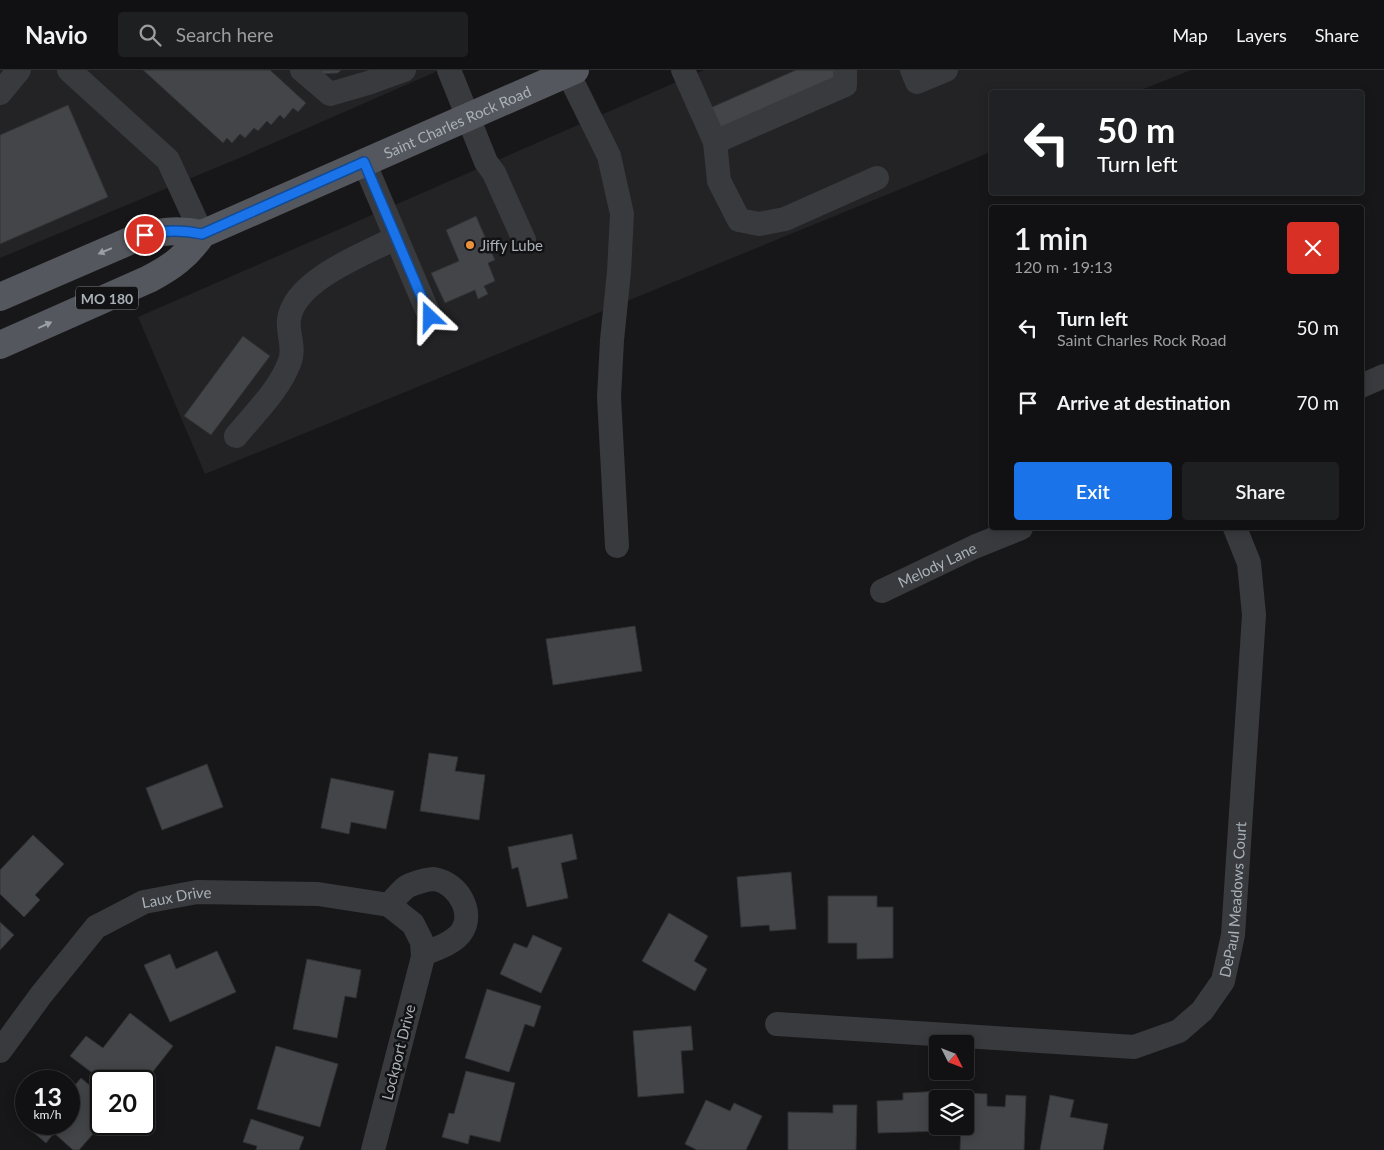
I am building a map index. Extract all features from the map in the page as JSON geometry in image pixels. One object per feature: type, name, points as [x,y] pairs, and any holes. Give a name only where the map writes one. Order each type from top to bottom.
[{"type":"main road","name":"Saint Charles Rock Road","points":[[0,345],[149,280],[172,267],[192,249],[202,234],[572,72]]},
{"type":"main road","name":"MO 180","points":[[0,297],[142,236],[156,232],[185,231],[202,234]]},
{"type":"street","points":[[0,93],[19,70]]},
{"type":"street","points":[[69,70],[168,160],[202,234]]},
{"type":"street","points":[[302,70],[330,94],[404,70]]},
{"type":"street","points":[[449,70],[486,162],[494,173],[524,240]]},
{"type":"street","points":[[683,70],[715,142],[719,181],[739,220],[759,224],[786,219],[877,178]]},
{"type":"street","points":[[715,142],[845,85],[845,70]]},
{"type":"street","points":[[912,70],[917,82],[946,70]]},
{"type":"street","points":[[572,72],[609,156],[622,214],[620,272],[612,340],[609,397],[617,546]]},
{"type":"street","points":[[364,162],[430,317]]},
{"type":"street","points":[[236,436],[281,380],[291,360],[292,341],[289,320],[293,308],[311,284],[340,266],[396,238]]},
{"type":"street","points":[[1364,385],[1384,376]]},
{"type":"street","name":"Melody Lane","points":[[882,591],[974,547],[1016,530]]},
{"type":"street","name":"DePaul Meadows Court","points":[[777,1024],[1134,1047],[1178,1031],[1202,1011],[1223,981],[1233,935],[1254,615],[1249,562],[1236,530]]},
{"type":"street","points":[[389,905],[408,886],[433,879],[450,886],[465,904],[468,919],[458,936],[423,954]]},
{"type":"street","name":"Laux Drive","points":[[0,1052],[41,995],[96,927],[144,902],[197,892],[318,894],[389,905],[413,924],[422,942],[423,954]]},
{"type":"street","name":"Lockport Drive","points":[[373,1150],[423,954]]},
{"type":"shaded area","points":[[0,70],[440,70],[244,156],[0,258]]},
{"type":"shaded area","points":[[704,70],[1191,70],[1141,90],[989,90],[989,153],[205,474],[138,317]]},
{"type":"building","points":[[143,70],[270,70],[306,103],[298,112],[293,108],[284,119],[280,115],[271,125],[267,121],[258,131],[254,128],[245,138],[240,134],[232,143],[227,138],[223,143]]},
{"type":"building","points":[[317,70],[341,70],[338,73],[321,74]]},
{"type":"building","points":[[796,70],[840,70],[843,77],[720,131],[710,108]]},
{"type":"building","points":[[68,105],[108,197],[0,244],[0,135]]},
{"type":"building","name":"Jiffy Lube","points":[[476,216],[495,260],[488,263],[495,281],[484,286],[488,294],[478,299],[475,290],[445,303],[431,273],[459,261],[446,230]]},
{"type":"building","points":[[243,336],[270,356],[211,435],[184,416]]},
{"type":"building","points":[[635,626],[642,671],[553,685],[546,639]]},
{"type":"building","points":[[429,753],[458,757],[455,771],[485,775],[479,820],[420,811]]},
{"type":"building","points":[[207,764],[223,807],[162,830],[146,788]]},
{"type":"building","points":[[331,778],[394,791],[386,829],[351,822],[349,834],[321,828]]},
{"type":"building","points":[[572,834],[577,859],[561,863],[568,898],[527,907],[518,867],[512,869],[508,847]]},
{"type":"building","points":[[33,835],[64,864],[35,895],[40,900],[24,917],[0,894],[0,870]]},
{"type":"building","points":[[791,872],[796,929],[770,931],[769,925],[741,927],[737,877]]},
{"type":"building","points":[[828,896],[877,896],[877,907],[893,907],[893,958],[857,959],[857,943],[828,943]]},
{"type":"building","points":[[669,913],[708,936],[694,961],[707,969],[695,991],[642,961]]},
{"type":"building","points":[[0,922],[14,935],[0,950]]},
{"type":"building","points":[[533,935],[562,948],[541,993],[500,974],[514,943],[527,948]]},
{"type":"building","points":[[217,951],[236,992],[170,1022],[144,965],[170,954],[176,969]]},
{"type":"building","points":[[307,959],[361,970],[356,998],[345,996],[337,1038],[293,1029]]},
{"type":"building","points":[[487,989],[541,1006],[534,1027],[525,1024],[509,1072],[465,1058]]},
{"type":"building","points":[[130,1013],[173,1046],[154,1070],[90,1071],[70,1056],[86,1036],[103,1048]]},
{"type":"building","points":[[691,1026],[693,1050],[681,1051],[684,1093],[638,1097],[633,1031]]},
{"type":"building","points":[[276,1046],[338,1064],[320,1127],[257,1109]]},
{"type":"building","points":[[466,1071],[515,1083],[500,1142],[470,1135],[468,1144],[442,1137],[449,1113],[454,1114]]},
{"type":"building","points":[[81,1078],[90,1086],[90,1135],[92,1135],[79,1150],[73,1150],[56,1135],[80,1135]]},
{"type":"building","points":[[929,1092],[929,1131],[878,1133],[877,1101],[903,1100],[903,1093]]},
{"type":"building","points":[[974,1093],[987,1094],[987,1106],[1005,1107],[1006,1095],[1026,1096],[1024,1150],[960,1150],[961,1135],[974,1135]]},
{"type":"building","points":[[1050,1095],[1074,1100],[1070,1117],[1108,1124],[1103,1150],[1040,1150]]},
{"type":"building","points":[[706,1100],[730,1111],[734,1103],[762,1116],[746,1150],[697,1150],[685,1144]]},
{"type":"building","points":[[833,1105],[857,1105],[856,1150],[788,1150],[788,1112],[833,1113]]},
{"type":"building","points":[[251,1119],[304,1137],[299,1150],[256,1150],[257,1146],[243,1142]]},
{"type":"building","points":[[36,1135],[52,1135],[46,1143]]},
{"type":"place","name":"Jiffy Lube","points":[[470,245]]},
{"type":"route","points":[[145,235],[156,232],[185,231],[202,234],[364,162],[430,317]]}]
